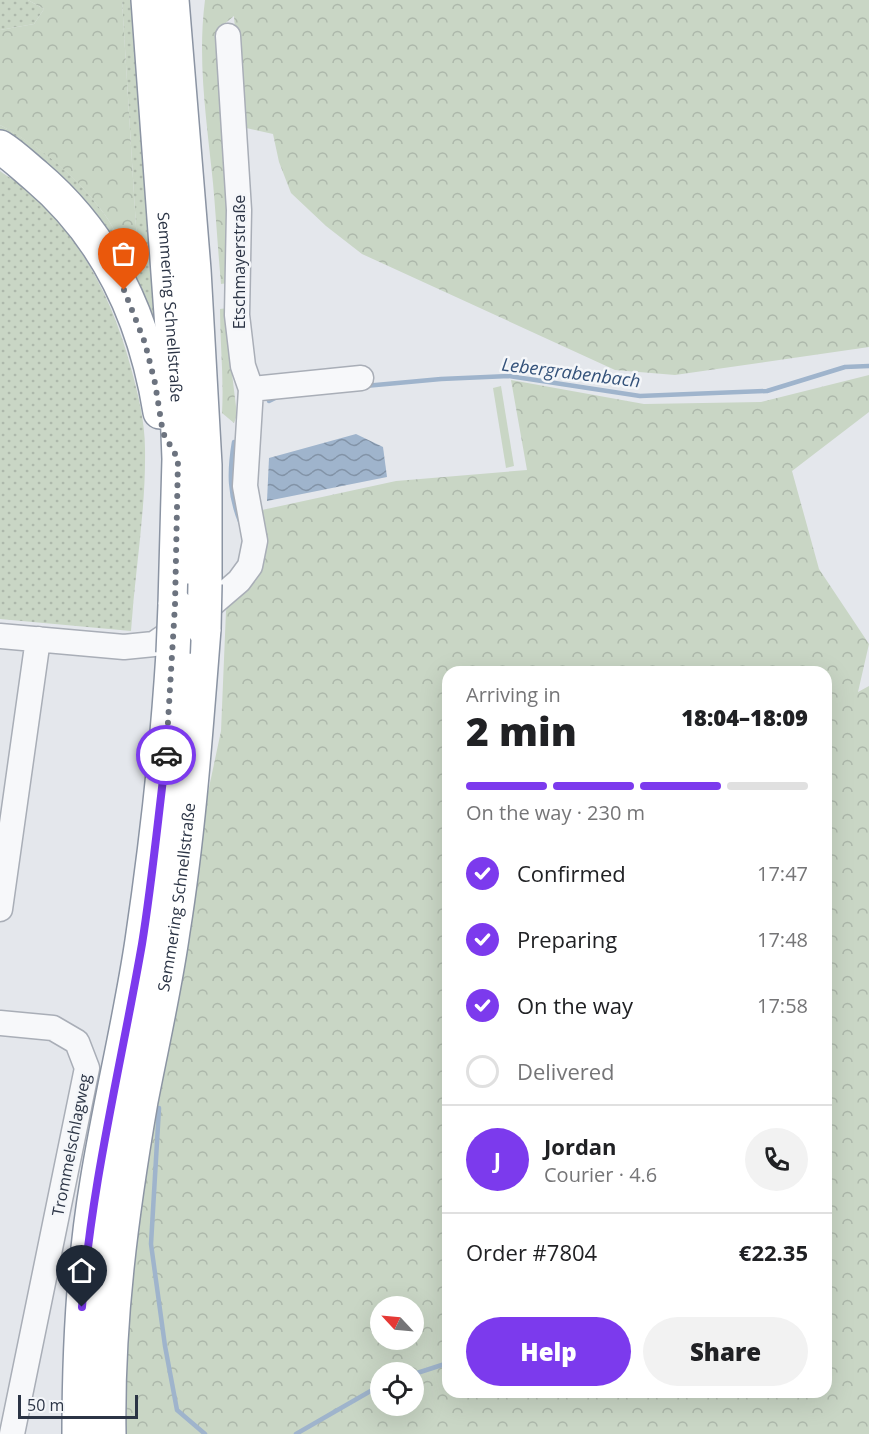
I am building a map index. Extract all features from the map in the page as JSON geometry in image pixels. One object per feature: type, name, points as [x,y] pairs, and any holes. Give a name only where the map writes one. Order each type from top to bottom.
[{"type":"highway","name":"Semmering Schnellstraße","points":[[79,1434],[79,1350],[86,1265],[97,1182],[142,942],[168,739],[175,605],[178,459],[171,310],[166,1]]},
{"type":"highway","name":"Semmering Schnellstraße","points":[[109,1434],[110,1353],[116,1272],[141,1103],[173,933],[190,807],[204,629],[205,465],[194,270],[166,1]]},
{"type":"highway","points":[[0,147],[58,195],[97,241],[124,290],[145,343],[155,383],[163,433],[178,459]]},
{"type":"street","name":"Etschmayerstraße","points":[[0,636],[124,647],[154,644],[211,605],[239,581],[250,566],[255,541],[245,486],[251,389],[243,366],[237,315],[239,210],[228,36]]},
{"type":"street","points":[[251,389],[361,378]]},
{"type":"street","points":[[0,909],[38,639]]},
{"type":"street","name":"Trommelschlagweg","points":[[0,1023],[53,1028],[77,1042],[87,1068],[12,1434]]},
{"type":"green space","points":[[0,0],[28,0],[44,9],[34,24],[0,30]]},
{"type":"green space","points":[[28,0],[122,0],[136,227],[142,262],[130,260],[105,215],[71,175],[30,143],[0,125],[0,30],[34,24],[44,9]]},
{"type":"green space","points":[[122,0],[132,0],[146,204],[159,339],[0,138],[0,125],[31,143],[71,175],[105,215],[130,260],[142,262],[136,227]]},
{"type":"green space","points":[[205,0],[869,0],[869,347],[675,375],[615,370],[362,254],[326,226],[291,193],[279,162],[273,134],[242,127],[234,16],[217,30],[231,223],[228,283],[221,284],[202,69]]},
{"type":"green space","points":[[0,171],[33,195],[51,213],[82,253],[106,296],[124,343],[139,398],[145,439],[142,517],[131,631],[0,619]]},
{"type":"green space","points":[[228,308],[237,415],[234,423],[222,413],[220,309]]},
{"type":"green space","points":[[869,375],[869,412],[792,471],[819,569],[869,644],[858,692],[869,686],[869,1434],[120,1434],[127,1246],[200,830],[221,731],[226,611],[262,510],[396,481],[527,470],[511,380],[644,404],[761,402]]},
{"type":"green space","points":[[501,386],[514,466],[506,468],[493,388]]},
{"type":"water","points":[[356,434],[383,447],[387,477],[267,501],[269,458]]},
{"type":"waterway","name":"Lebergrabenbach","points":[[365,386],[509,376],[640,396],[767,391],[845,367],[869,366]]},
{"type":"waterway","name":"Lebergrabenbach","points":[[269,401],[279,396]]},
{"type":"waterway","name":"Lebergrabenbach","points":[[234,442],[231,483],[234,503],[241,524]]},
{"type":"waterway","points":[[159,1108],[151,1244],[165,1346],[177,1410],[205,1434]]},
{"type":"waterway","points":[[424,1371],[442,1365]]},
{"type":"waterway","points":[[296,1434],[370,1391]]},
{"type":"way so far","points":[[124,290],[145,343],[155,383],[163,433],[178,459],[175,605],[166,755]]},
{"type":"route","points":[[82,1307],[97,1182],[142,942],[166,755]]}]
